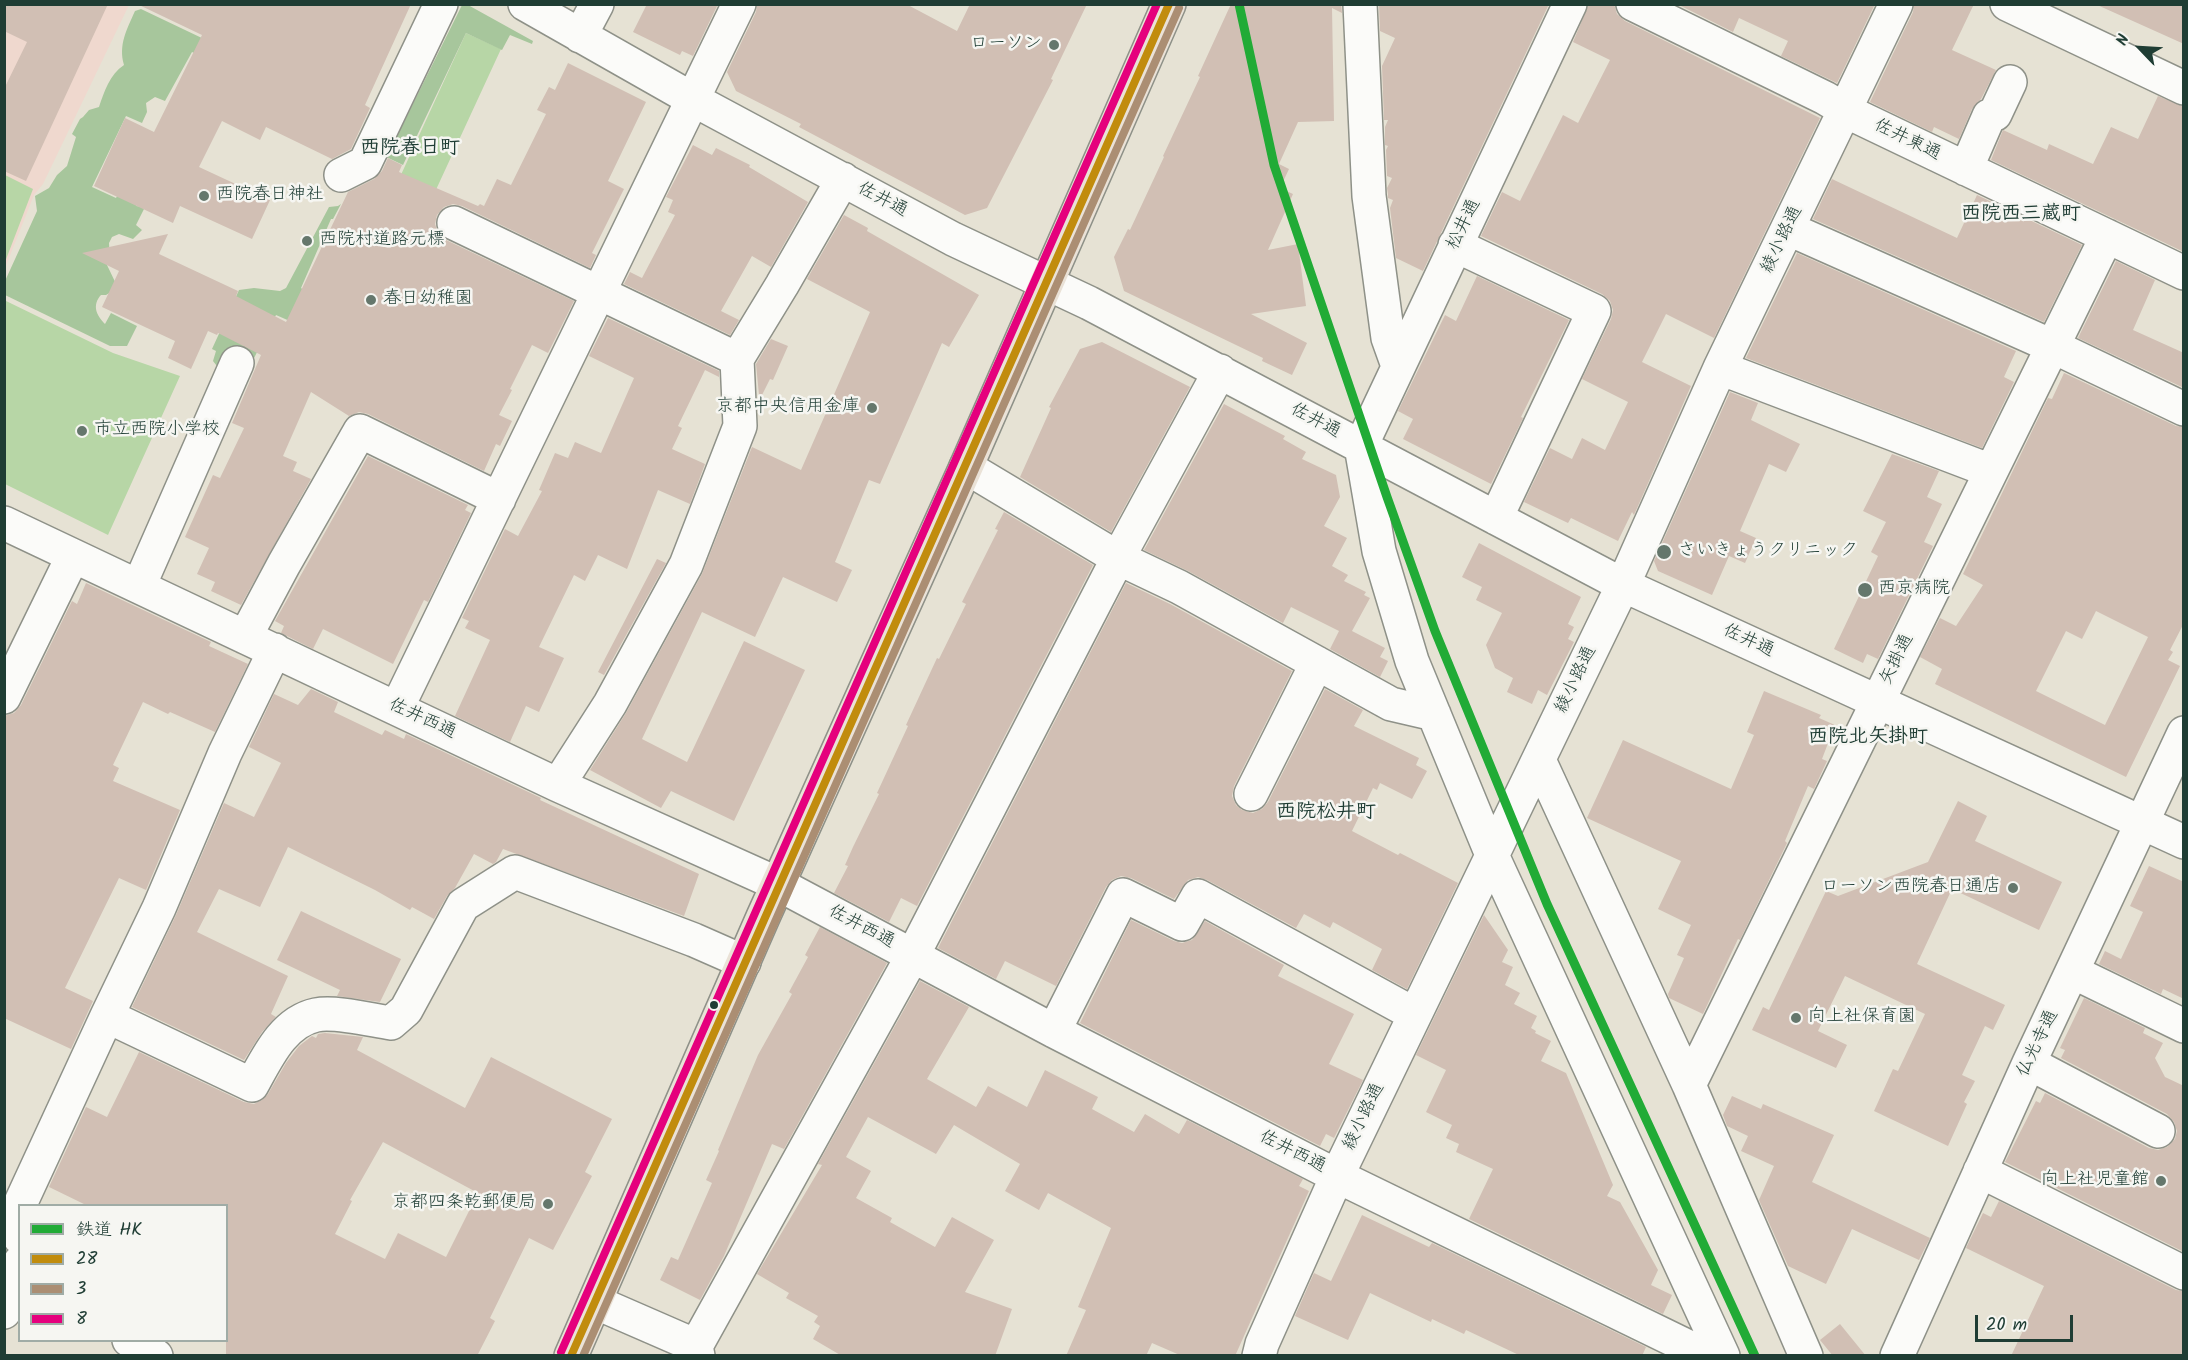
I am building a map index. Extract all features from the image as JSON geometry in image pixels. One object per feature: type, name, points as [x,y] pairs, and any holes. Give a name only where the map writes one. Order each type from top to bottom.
[{"type":"main road","points":[[571,1356],[1169,4]]},
{"type":"street","points":[[341,175],[365,163],[441,4]]},
{"type":"street","name":"佐井通","points":[[525,4],[694,100],[953,239],[1046,282],[1220,371],[1623,585],[2184,842]]},
{"type":"street","points":[[580,36],[597,4]]},
{"type":"street","points":[[397,708],[739,4]]},
{"type":"street","points":[[1360,4],[1369,196],[1388,339],[1398,366]]},
{"type":"street","name":"松井通","points":[[1361,446],[1570,4]]},
{"type":"street","name":"佐井東通","points":[[1634,4],[1845,108],[1852,114],[2184,273]]},
{"type":"street","name":"綾小路通","points":[[1259,1356],[1262,1344],[1337,1176],[1623,585],[1720,368],[1896,4]]},
{"type":"street","points":[[2007,4],[2184,88]]},
{"type":"street","points":[[1966,169],[1989,116],[1995,114],[2010,82]]},
{"type":"street","points":[[558,784],[610,704],[686,565],[740,426],[737,359],[783,285],[843,179]]},
{"type":"street","points":[[454,223],[737,359]]},
{"type":"street","points":[[1789,229],[2052,346],[2184,409]]},
{"type":"street","name":"矢掛通","points":[[1689,1085],[2107,236]]},
{"type":"street","points":[[1455,245],[1594,310],[1496,518]]},
{"type":"street","points":[[139,585],[237,363]]},
{"type":"street","points":[[1720,368],[1991,471]]},
{"type":"street","points":[[595,1302],[697,1351],[913,955],[1118,558],[1220,371]]},
{"type":"street","points":[[245,637],[360,430],[499,499]]},
{"type":"street","points":[[1361,446],[1379,551],[1412,661],[1434,714],[1498,843],[1723,1356]]},
{"type":"street","points":[[966,467],[1118,558],[1179,587],[1391,704],[1434,714]]},
{"type":"street","name":"佐井西通","points":[[4,523],[558,784],[778,884],[1054,1031],[1337,1176],[1707,1356]]},
{"type":"street","points":[[4,697],[73,555]]},
{"type":"street","points":[[20,1204],[159,908],[225,753],[275,650]]},
{"type":"street","points":[[1251,794],[1317,663]]},
{"type":"street","name":"仏光寺通","points":[[1897,1356],[2029,1063],[2184,733]]},
{"type":"street","points":[[1534,771],[1689,1085],[1806,1356]]},
{"type":"street","points":[[107,1016],[252,1085],[273,1048],[292,1026],[317,1015],[346,1016],[390,1023],[406,1010],[463,905],[515,872],[701,943],[744,962]]},
{"type":"street","points":[[1054,1031],[1123,895],[1182,924],[1198,896],[1414,1014]]},
{"type":"street","points":[[2073,972],[2184,1026]]},
{"type":"street","points":[[2029,1063],[2158,1131]]},
{"type":"street","points":[[1980,1171],[2184,1273]]},
{"type":"street","points":[[18,1209],[16,1213],[18,1226]]},
{"type":"street","points":[[10,1300],[18,1270]]},
{"type":"street","points":[[131,1342],[156,1356]]},
{"type":"shaded area","points":[[5,5],[129,5],[43,184],[34,195],[5,268]]},
{"type":"green space","points":[[462,5],[468,5],[533,41],[532,44],[510,35],[502,50],[466,33],[403,165],[380,154],[389,135],[397,136]]},
{"type":"green space","points":[[141,9],[227,50],[271,90],[192,52],[165,101],[155,97],[146,103],[147,112],[142,123],[126,116],[92,187],[116,198],[119,192],[136,201],[136,206],[145,207],[136,225],[142,230],[133,239],[119,234],[112,237],[109,243],[110,263],[107,265],[118,288],[106,295],[101,295],[96,306],[97,314],[105,324],[111,313],[137,326],[127,346],[110,346],[5,295],[5,281],[37,211],[35,196],[49,188],[57,175],[67,166],[76,137],[72,134],[80,119],[89,110],[99,107],[111,78],[124,65],[122,51],[124,37],[135,11]]},
{"type":"green space","points":[[466,33],[501,49],[428,207],[394,190]]},
{"type":"green space","points":[[5,175],[33,189],[5,262]]},
{"type":"green space","points":[[341,204],[331,219],[301,288],[306,292],[292,322],[276,315],[251,364],[220,370],[213,361],[216,351],[212,349],[239,290],[254,288],[280,291],[286,288],[329,207]]},
{"type":"green space","name":"市立西院小学校","points":[[4,300],[113,353],[180,376],[108,535],[5,484]]},
{"type":"building","points":[[4,4],[108,4],[26,181],[4,171],[4,89],[27,42],[4,31]]},
{"type":"building","points":[[137,4],[411,4],[365,105],[370,108],[351,149],[332,159],[266,127],[260,140],[222,121],[199,167],[270,200],[252,239],[180,206],[173,223],[94,186],[125,118],[154,132],[202,35]]},
{"type":"building","points":[[647,4],[718,4],[693,56],[682,51],[680,55],[633,32]]},
{"type":"building","points":[[757,4],[906,4],[957,31],[970,4],[1087,4],[1051,79],[1053,80],[987,208],[965,215],[799,127],[801,124],[736,91],[727,72],[756,12]]},
{"type":"building","points":[[1231,4],[1341,4],[1342,13],[1332,8],[1334,121],[1298,122],[1279,164],[1289,169],[1280,188],[1293,194],[1268,250],[1298,244],[1306,306],[1251,314],[1307,343],[1292,375],[1262,361],[1263,358],[1124,291],[1114,257],[1128,229],[1130,230],[1164,157]]},
{"type":"building","points":[[1379,4],[1549,4],[1423,271],[1396,258],[1390,208],[1393,200],[1388,198],[1387,188],[1392,178],[1387,176],[1386,150],[1388,146],[1385,145],[1385,127],[1388,120],[1384,120],[1382,66],[1395,38],[1380,31]]},
{"type":"building","points":[[1589,4],[1614,4],[1617,14],[1625,21],[1820,118],[1714,338],[1666,314],[1642,362],[1691,386],[1634,515],[1632,512],[1618,541],[1571,518],[1568,523],[1524,502],[1550,448],[1572,459],[1582,438],[1605,450],[1628,402],[1582,379],[1611,319],[1613,310],[1610,301],[1602,294],[1481,236],[1502,192],[1520,201],[1563,115],[1578,123],[1610,60],[1573,42]]},
{"type":"building","points":[[1677,4],[1875,4],[1837,83],[1781,56],[1788,41],[1739,18],[1733,32]]},
{"type":"building","points":[[1914,4],[1974,4],[1952,50],[1996,70],[1981,99],[1972,109],[1959,139],[1934,127],[1932,132],[1870,102],[1913,12]]},
{"type":"building","points":[[2095,4],[2184,4],[2184,44]]},
{"type":"building","points":[[568,63],[646,102],[608,181],[624,189],[592,253],[596,255],[590,268],[462,206],[453,204],[444,207],[437,215],[435,224],[438,233],[446,240],[574,301],[548,353],[532,345],[499,415],[512,421],[500,446],[496,444],[484,471],[368,414],[359,412],[349,416],[311,392],[283,456],[297,462],[293,471],[311,479],[241,605],[211,591],[215,582],[197,574],[209,548],[185,537],[213,475],[220,478],[244,428],[232,423],[261,355],[218,333],[217,335],[208,331],[191,369],[168,358],[175,341],[102,307],[119,271],[82,253],[168,234],[159,254],[238,291],[236,296],[286,322],[348,192],[374,179],[382,171],[388,158],[402,165],[399,172],[478,206],[480,204],[484,206],[497,179],[511,185],[546,114],[537,110],[549,87],[555,90]]},
{"type":"building","points":[[2158,96],[2184,107],[2184,252],[1991,160],[2003,130],[2047,150],[2049,144],[2093,164],[2111,127],[2138,139]]},
{"type":"building","points":[[693,145],[712,155],[716,148],[750,165],[749,167],[808,202],[771,267],[752,256],[721,311],[739,320],[730,335],[624,284],[630,272],[642,278],[675,215],[668,212],[673,200],[666,197]]},
{"type":"building","points":[[1832,179],[1957,238],[1977,195],[2082,245],[2044,322],[1813,219]]},
{"type":"building","points":[[844,215],[868,228],[867,231],[979,295],[949,347],[942,343],[880,484],[869,480],[835,562],[852,570],[837,602],[783,577],[755,637],[702,612],[642,739],[687,762],[744,641],[805,670],[734,821],[671,791],[661,808],[590,770],[626,713],[702,574],[752,447],[801,470],[870,312],[807,279]]},
{"type":"building","points":[[1797,253],[2016,351],[2004,377],[2014,382],[1982,448],[1746,358]]},
{"type":"building","points":[[2116,261],[2155,280],[2133,330],[2184,353],[2184,388],[2078,338]]},
{"type":"building","points":[[1477,276],[1569,320],[1491,484],[1403,439],[1413,419],[1398,411],[1445,315],[1456,321]]},
{"type":"building","points":[[608,318],[719,371],[719,377],[705,370],[678,426],[682,428],[672,449],[705,464],[690,504],[658,490],[627,569],[598,555],[585,581],[574,575],[539,647],[564,658],[539,712],[526,706],[510,742],[455,716],[490,640],[465,628],[469,621],[462,618],[505,529],[518,536],[542,491],[539,490],[555,453],[568,458],[575,442],[601,453],[634,378],[589,356]]},
{"type":"building","points":[[771,339],[788,346],[773,380],[770,379],[762,395],[759,395],[756,364]]},
{"type":"building","points":[[1102,342],[1190,387],[1111,532],[1020,477],[1051,408],[1049,407],[1080,349]]},
{"type":"building","points":[[2064,373],[2176,426],[2184,427],[2184,623],[2170,650],[2173,652],[2168,660],[2180,666],[2126,777],[1935,684],[1942,669],[1920,657],[1940,618],[1956,626],[1983,585],[1963,574],[2048,398],[2052,399]],"holes":[[[2096,611],[2148,637],[2105,725],[2036,691],[2066,631],[2082,639]]]},
{"type":"building","points":[[1730,392],[1758,403],[1751,420],[1800,444],[1786,472],[1769,464],[1740,531],[1756,538],[1745,563],[1729,556],[1712,595],[1658,571],[1654,561]]},
{"type":"building","points":[[1224,404],[1285,436],[1283,439],[1306,452],[1302,459],[1336,475],[1340,497],[1324,526],[1347,538],[1332,566],[1348,575],[1344,581],[1366,592],[1364,595],[1370,598],[1352,631],[1385,648],[1380,657],[1388,661],[1380,677],[1330,649],[1339,631],[1291,607],[1283,623],[1188,571],[1144,550]]},
{"type":"building","points":[[1892,454],[1939,471],[1927,497],[1942,504],[1924,542],[1933,546],[1878,659],[1867,654],[1863,663],[1834,649],[1878,556],[1871,552],[1886,522],[1863,511]]},
{"type":"building","points":[[368,456],[468,505],[465,510],[471,513],[428,602],[424,600],[393,664],[323,629],[313,649],[281,633],[284,626],[275,621]]},
{"type":"building","points":[[1004,512],[1093,565],[917,906],[901,898],[889,922],[834,893],[879,794],[877,793],[908,726],[906,725],[937,658],[939,659],[966,604],[962,602],[998,530],[995,529]]},
{"type":"building","points":[[1479,543],[1581,597],[1568,624],[1574,627],[1568,639],[1574,642],[1547,695],[1538,690],[1532,704],[1507,692],[1513,678],[1495,668],[1486,645],[1502,613],[1476,600],[1482,587],[1462,577]]},
{"type":"building","points":[[657,559],[666,563],[604,675],[598,672]]},
{"type":"building","points":[[86,583],[211,642],[209,646],[248,664],[215,732],[143,702],[113,765],[119,768],[113,781],[180,810],[146,890],[119,878],[65,988],[93,1001],[71,1049],[4,1018],[4,716],[14,713],[21,705],[72,601],[77,604]]},
{"type":"building","points":[[1126,583],[1170,604],[1292,671],[1234,786],[1232,796],[1236,805],[1242,810],[1253,813],[1262,809],[1268,802],[1325,689],[1363,710],[1354,726],[1419,758],[1416,765],[1427,771],[1412,799],[1380,783],[1377,790],[1373,788],[1352,831],[1458,883],[1407,989],[1372,970],[1382,949],[1333,922],[1330,928],[1304,914],[1296,928],[1198,877],[1188,880],[1174,899],[1131,878],[1121,876],[1112,880],[1106,887],[1056,986],[1005,961],[996,979],[938,948]]},
{"type":"building","points":[[311,689],[338,702],[334,712],[382,735],[385,730],[404,739],[406,734],[699,874],[684,916],[503,849],[493,864],[474,854],[434,919],[412,907],[410,910],[288,847],[260,907],[219,889],[197,932],[288,976],[271,1014],[276,1017],[262,1032],[244,1060],[132,1007],[176,915],[224,803],[254,817],[281,763],[249,747],[274,694],[298,705]]},
{"type":"building","points":[[1764,691],[1821,715],[1819,718],[1835,725],[1822,759],[1827,761],[1814,789],[1808,786],[1785,841],[1787,843],[1703,1014],[1669,998],[1668,994],[1684,958],[1677,955],[1691,925],[1658,909],[1681,861],[1587,818],[1623,740],[1731,789],[1754,735],[1747,732]]},
{"type":"building","points":[[1958,801],[1987,816],[1975,841],[2062,882],[2039,930],[1952,889],[1917,964],[2005,1005],[1993,1030],[1985,1026],[1962,1075],[1975,1081],[1964,1102],[1967,1104],[1948,1146],[1874,1111],[1893,1069],[1898,1071],[1925,1014],[1845,976],[1818,1031],[1847,1045],[1836,1068],[1752,1030],[1763,1007],[1769,1010],[1826,891],[1838,896],[1928,862]]},
{"type":"building","points":[[2149,866],[2184,882],[2184,999],[2163,989],[2161,994],[2099,964],[2105,951],[2121,959],[2143,912],[2130,906]]},
{"type":"building","points":[[301,911],[401,959],[380,1002],[337,996],[340,990],[277,960]]},
{"type":"building","points":[[1484,915],[1508,950],[1502,962],[1513,967],[1505,985],[1520,993],[1514,1004],[1537,1016],[1531,1028],[1536,1031],[1535,1033],[1551,1041],[1541,1061],[1566,1073],[1613,1185],[1607,1196],[1620,1202],[1658,1270],[1651,1285],[1672,1295],[1663,1314],[1469,1219],[1493,1169],[1456,1152],[1459,1144],[1446,1138],[1452,1125],[1426,1112],[1446,1070],[1416,1055]]},
{"type":"building","points":[[1131,920],[1182,943],[1192,940],[1205,921],[1284,965],[1278,976],[1354,1014],[1329,1064],[1363,1080],[1334,1138],[1326,1134],[1320,1146],[1080,1023]]},
{"type":"building","points":[[820,927],[887,963],[784,1149],[772,1144],[724,1256],[700,1300],[660,1280],[671,1257],[678,1260],[712,1183],[706,1180],[758,1055],[792,994],[789,992],[808,957],[805,955]]},
{"type":"building","points":[[920,981],[969,1007],[927,1079],[976,1107],[988,1086],[1027,1107],[1045,1070],[1098,1097],[1092,1109],[1134,1132],[1145,1114],[1179,1134],[1187,1120],[1303,1179],[1299,1186],[1309,1191],[1235,1356],[1182,1356],[1152,1343],[1146,1356],[1066,1356],[1086,1310],[1078,1307],[1111,1228],[1048,1193],[1039,1210],[1005,1191],[1020,1164],[954,1125],[936,1154],[868,1117],[846,1157],[871,1171],[856,1198],[892,1218],[890,1222],[935,1247],[952,1217],[994,1240],[965,1292],[1012,1309],[995,1356],[842,1356],[813,1339],[820,1326],[814,1322],[818,1316],[786,1298],[789,1293],[757,1274],[822,1165],[818,1164]]},
{"type":"building","points":[[2084,998],[2145,1028],[2143,1033],[2163,1043],[2155,1058],[2165,1077],[2184,1086],[2184,1252],[2005,1162],[2036,1101],[2040,1103],[2045,1093],[2149,1148],[2158,1150],[2167,1147],[2175,1139],[2177,1131],[2174,1122],[2167,1114],[2061,1058],[2065,1050],[2060,1048]]},
{"type":"building","points":[[325,1033],[363,1037],[357,1050],[465,1108],[491,1057],[612,1119],[585,1172],[592,1176],[553,1250],[529,1238],[490,1318],[495,1321],[477,1356],[226,1356],[226,1342],[228,1342],[228,1204],[84,1204],[49,1187],[86,1107],[107,1117],[139,1052],[244,1102],[254,1104],[268,1094],[299,1046],[312,1036],[316,1038],[318,1034]],"holes":[[[383,1142],[478,1193],[446,1257],[398,1233],[385,1259],[335,1234],[352,1201],[350,1200]]]},
{"type":"building","points":[[1732,1096],[1761,1109],[1763,1104],[1834,1135],[1812,1182],[1930,1238],[1919,1260],[1852,1229],[1826,1284],[1788,1266],[1759,1200],[1774,1166],[1741,1151],[1748,1136],[1727,1126],[1723,1115]]},
{"type":"building","points":[[1999,1201],[2176,1290],[2184,1291],[2184,1356],[2011,1356],[2044,1286],[1966,1248],[1983,1213],[1991,1217]]},
{"type":"building","points":[[1362,1215],[1429,1247],[1432,1243],[1646,1347],[1642,1356],[1521,1356],[1466,1330],[1464,1334],[1432,1319],[1431,1322],[1370,1293],[1348,1340],[1295,1316],[1314,1273],[1331,1281]]},
{"type":"building","points":[[1840,1324],[1866,1356],[1833,1356],[1820,1340]]},
{"type":"rail line","name":"HK","points":[[1239,4],[1274,165],[1435,631],[1547,904],[1755,1356]]},
{"type":"transit line","name":"8","points":[[561,1352],[1157,4]]},
{"type":"transit line","name":"28","points":[[571,1356],[1169,4]]},
{"type":"transit line","name":"3","points":[[583,1356],[1179,8]]},
{"type":"place","name":"ローソン","points":[[1054,45]]},
{"type":"place","name":"西院春日神社","points":[[204,196]]},
{"type":"place","name":"西院村道路元標","points":[[307,241]]},
{"type":"place","name":"春日幼稚園","points":[[371,300]]},
{"type":"place","name":"京都中央信用金庫","points":[[872,408]]},
{"type":"place","name":"市立西院小学校","points":[[82,431]]},
{"type":"place","name":"さいきょうクリニック","points":[[1664,552]]},
{"type":"place","name":"西京病院","points":[[1865,590]]},
{"type":"place","name":"ローソン西院春日通店","points":[[2013,888]]},
{"type":"place","name":"向上社保育園","points":[[1796,1018]]},
{"type":"place","name":"向上社児童館","points":[[2161,1181]]},
{"type":"place","name":"京都四条乾郵便局","points":[[548,1204]]},
{"type":"district","name":"西院春日町","points":[[410,150]]},
{"type":"district","name":"西院西三蔵町","points":[[2021,216]]},
{"type":"district","name":"西院北矢掛町","points":[[1868,739]]},
{"type":"district","name":"西院松井町","points":[[1326,814]]}]
